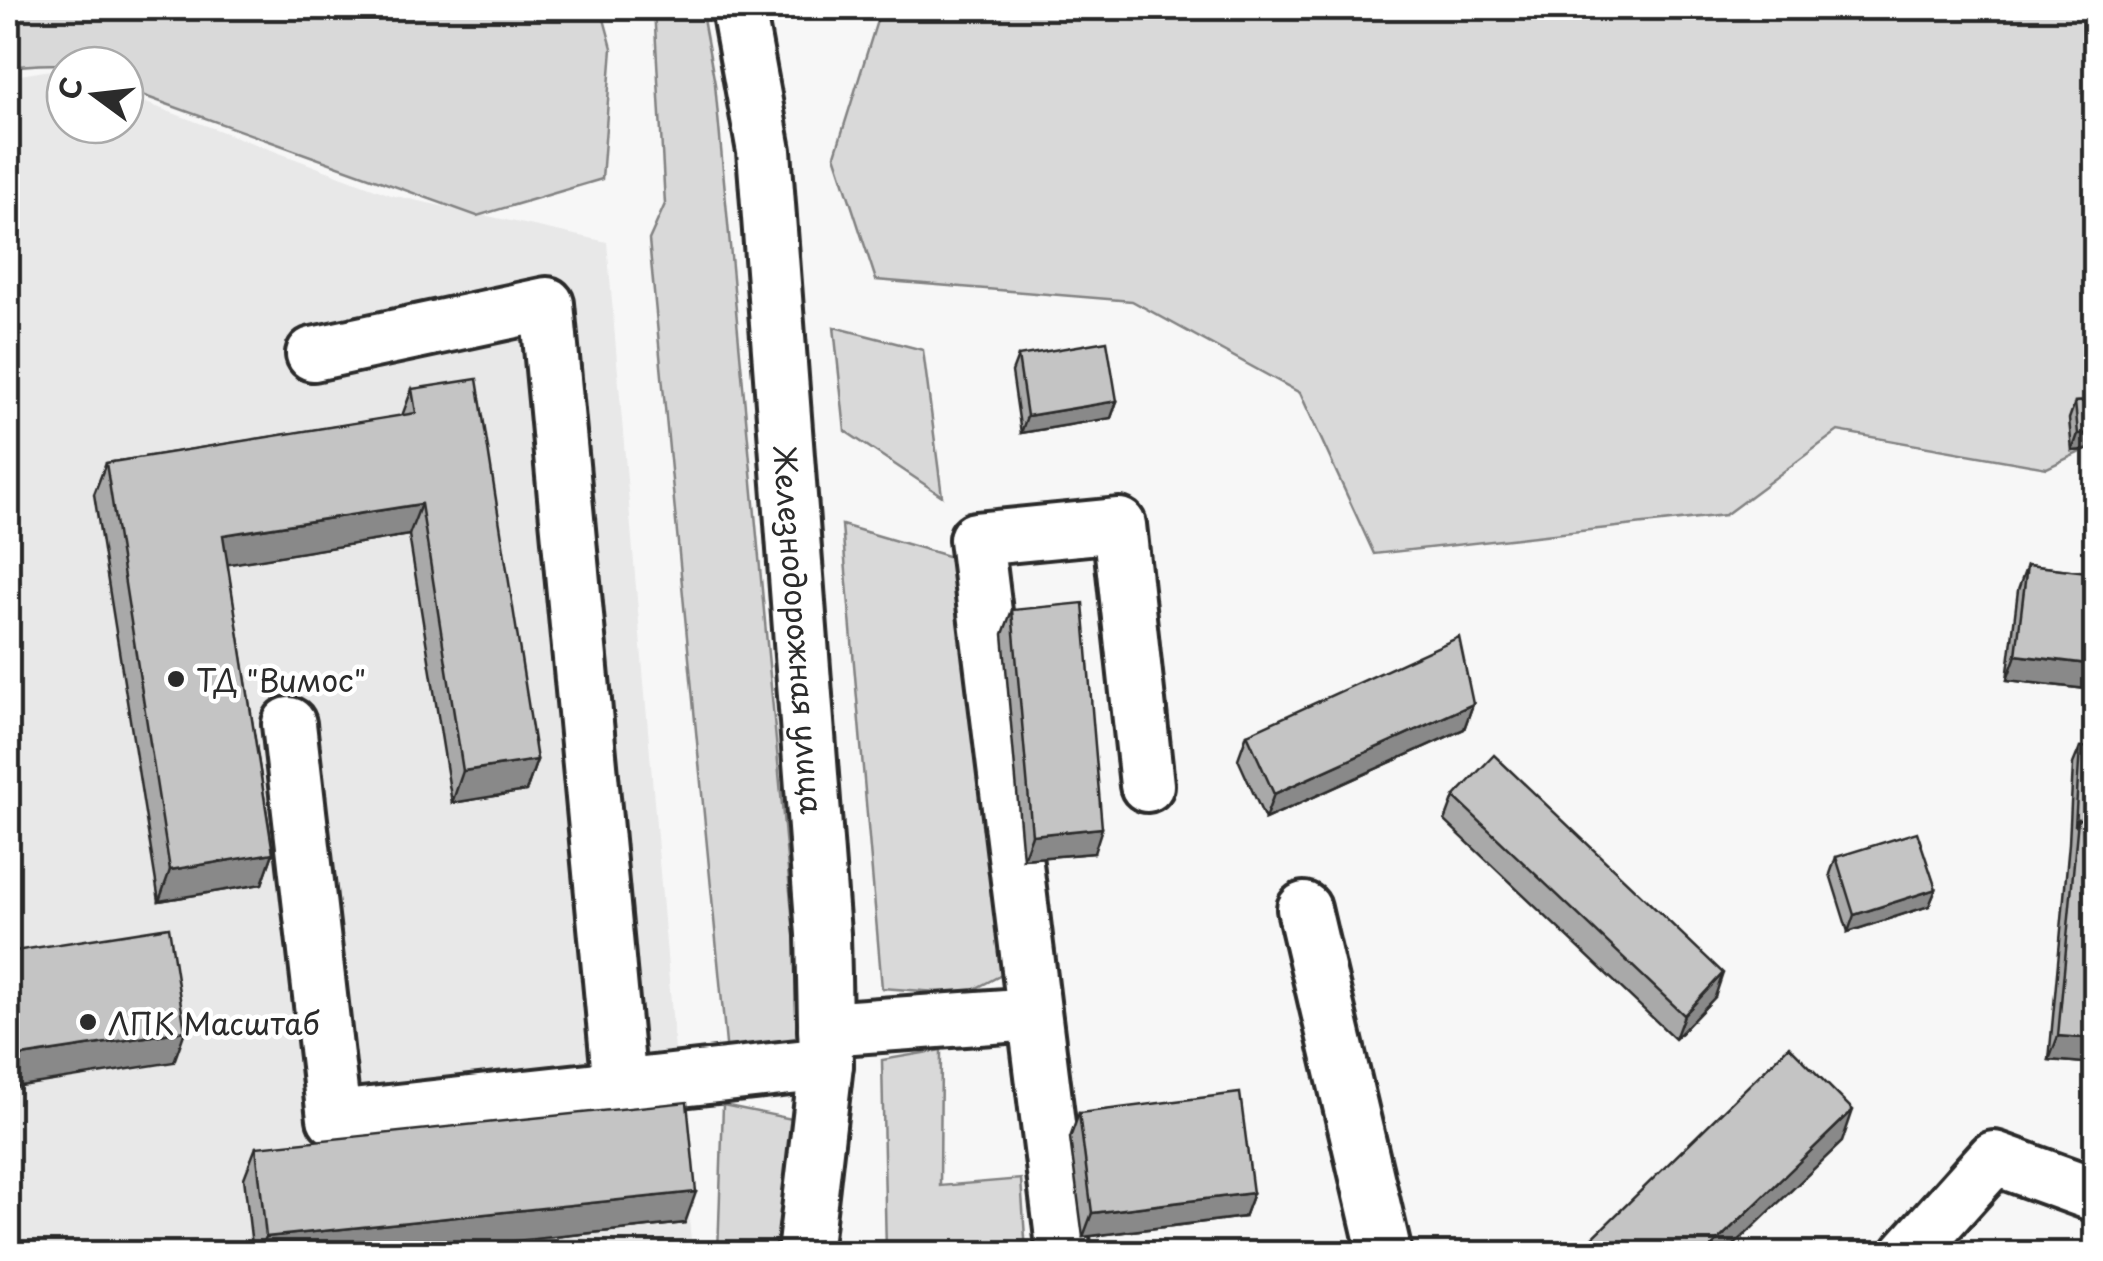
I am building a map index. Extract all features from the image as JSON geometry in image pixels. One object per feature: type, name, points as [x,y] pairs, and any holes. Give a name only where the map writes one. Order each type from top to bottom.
[{"type":"street","name":"Железнодорожная улица","points":[[738,8],[766,170],[823,934],[825,1047],[804,1254]]},
{"type":"street","points":[[313,354],[547,304],[620,1087]]},
{"type":"street","points":[[1064,1254],[976,539],[1119,525],[1147,784]]},
{"type":"street","points":[[289,724],[334,1118],[620,1087],[825,1047],[1034,1014]]},
{"type":"street","points":[[1304,910],[1385,1254]]},
{"type":"street","points":[[1908,1254],[1994,1158],[2096,1195]]},
{"type":"shaded area","points":[[8,8],[601,8],[612,48],[602,179],[477,216],[145,96],[145,45],[45,45],[45,64],[8,67]]},
{"type":"shaded area","points":[[654,8],[701,8],[715,84],[803,1031],[793,1059],[730,1086],[649,240],[665,204]]},
{"type":"shaded area","points":[[881,8],[2095,8],[2095,445],[2047,468],[1838,431],[1725,515],[1374,554],[1300,393],[1132,301],[876,280],[835,155]]},
{"type":"shaded area","points":[[45,71],[45,145],[145,145],[145,103],[391,195],[607,242],[692,1253],[255,1253],[242,1169],[253,1253],[8,1254],[8,77]]},
{"type":"shaded area","points":[[834,327],[923,350],[942,496],[845,431]]},
{"type":"shaded area","points":[[842,525],[958,559],[1007,972],[965,994],[882,988]]},
{"type":"shaded area","points":[[941,1050],[940,1186],[1021,1179],[1026,1253],[886,1253],[882,1060]]},
{"type":"shaded area","points":[[723,1105],[797,1120],[790,1253],[718,1254]]},
{"type":"building","points":[[1107,341],[1117,401],[1027,416],[1018,356]]},
{"type":"building","name":"ТД \"Вимос\"","points":[[477,379],[537,760],[463,771],[421,504],[223,535],[273,853],[170,870],[106,463],[416,413],[412,389]]},
{"type":"building","points":[[2096,401],[2096,433],[2078,434],[2075,402]]},
{"type":"building","points":[[2027,565],[2096,573],[2096,665],[2016,655]]},
{"type":"building","points":[[1083,603],[1102,828],[1032,835],[1012,610]]},
{"type":"building","points":[[1459,637],[1473,704],[1274,794],[1247,734]]},
{"type":"building","points":[[2080,747],[2096,748],[2096,820],[2078,819],[2075,826]]},
{"type":"building","points":[[1494,755],[1723,973],[1684,1015],[1454,797]]},
{"type":"building","points":[[2078,819],[2096,820],[2096,1039],[2058,1036]]},
{"type":"building","points":[[1917,832],[1936,889],[1854,915],[1836,857]]},
{"type":"building","name":"ЛПК Масштаб","points":[[169,927],[185,1031],[8,1058],[8,952]]},
{"type":"building","points":[[1789,1046],[1853,1110],[1704,1254],[1576,1254]]},
{"type":"building","points":[[1240,1093],[1253,1193],[1092,1213],[1079,1113]]},
{"type":"building","points":[[687,1102],[696,1192],[266,1237],[256,1147]]},
{"type":"place","name":"ТД \"Вимос\"","points":[[176,679]]},
{"type":"place","name":"ЛПК Масштаб","points":[[88,1022]]}]
